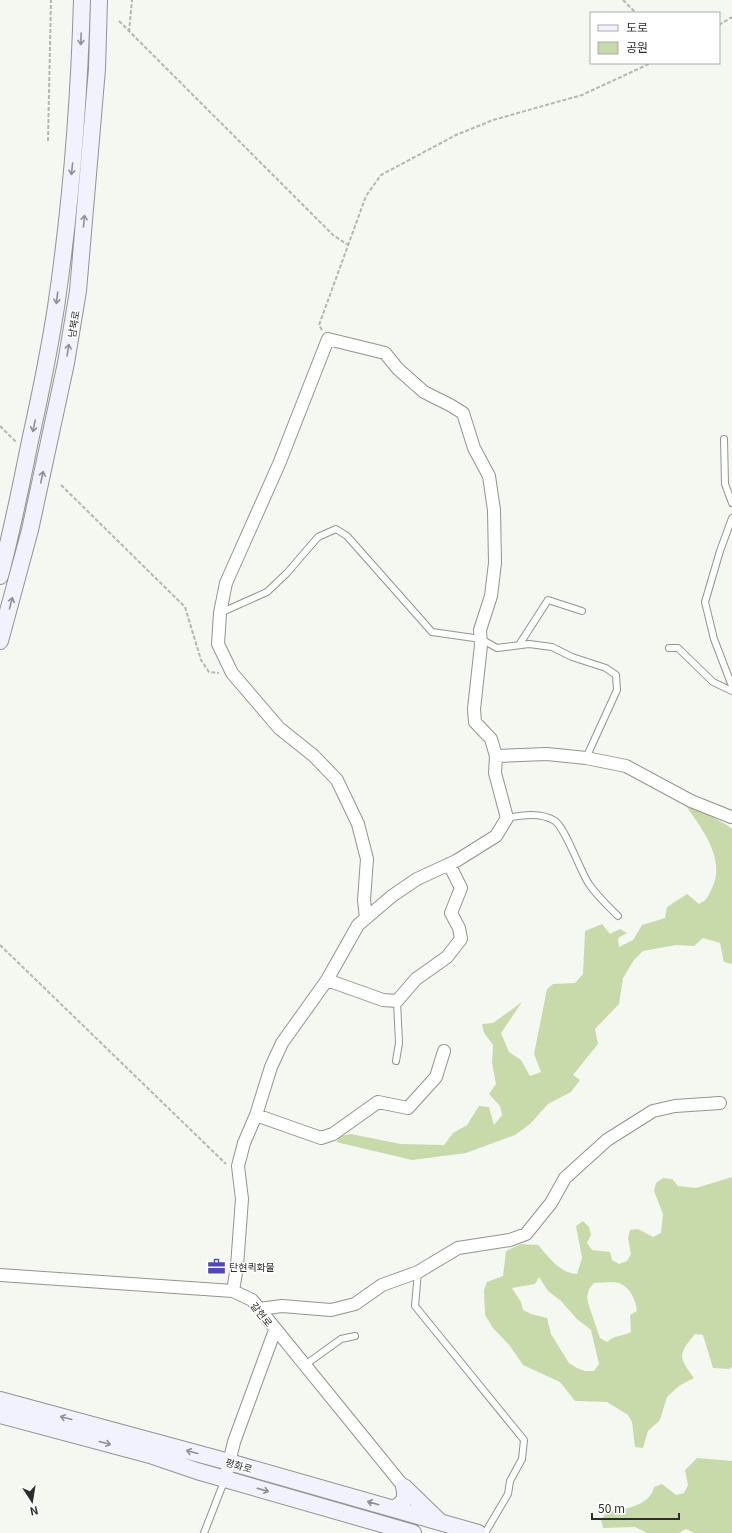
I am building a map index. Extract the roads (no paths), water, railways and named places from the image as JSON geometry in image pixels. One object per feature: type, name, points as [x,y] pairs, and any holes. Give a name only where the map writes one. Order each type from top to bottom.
[{"type":"main road","name":"남북로","points":[[0,576],[10,538],[44,376],[56,307],[74,151],[80,70],[82,0]]},
{"type":"main road","name":"남북로","points":[[0,641],[30,530],[66,363],[78,291],[97,69],[99,0]]},
{"type":"main road","name":"평화로","points":[[0,1400],[229,1462],[478,1533]]},
{"type":"main road","name":"평화로","points":[[0,1415],[150,1455],[225,1479],[413,1533]]},
{"type":"main road","points":[[394,1509],[402,1505],[405,1500],[404,1486]]},
{"type":"main road","points":[[404,1486],[442,1523]]},
{"type":"street","points":[[233,1291],[237,1266],[242,1199],[238,1166],[244,1143],[256,1115],[271,1067],[282,1043],[327,980],[358,925],[392,896],[417,879],[449,864],[496,836],[507,818],[495,773],[496,756],[490,739],[475,722],[474,709],[481,645],[480,630],[491,596],[495,562],[494,510],[489,476],[474,448],[463,413],[424,392],[398,369],[385,353],[328,339],[279,464],[226,583],[220,613],[218,644],[232,673],[279,728],[314,756],[337,780],[358,824],[366,859],[364,900],[366,918]]},
{"type":"street","points":[[496,756],[547,754],[586,758],[626,766],[691,801],[732,816]]},
{"type":"street","points":[[327,980],[383,1000],[397,1001],[416,979],[447,957],[461,939],[459,928],[451,913],[461,888],[449,864]]},
{"type":"street","points":[[256,1115],[321,1138],[333,1134],[378,1102],[408,1108],[436,1077],[444,1051]]},
{"type":"street","points":[[259,1310],[282,1306],[332,1310],[355,1304],[382,1285],[418,1272],[458,1248],[510,1240],[526,1234],[551,1203],[565,1178],[607,1140],[653,1111],[675,1106],[720,1103]]},
{"type":"street","name":"갈현로","points":[[0,1275],[233,1291],[252,1300],[404,1486]]},
{"type":"street","points":[[225,1479],[234,1442],[275,1330]]},
{"type":"lane","points":[[724,439],[725,484],[732,503]]},
{"type":"lane","points":[[732,518],[720,551],[705,602],[714,639],[732,686]]},
{"type":"lane","points":[[220,613],[267,592],[287,573],[318,537],[336,529],[347,536],[432,632],[481,639],[497,648],[529,644],[552,647],[572,658],[606,668],[616,675],[617,690],[586,758]]},
{"type":"lane","points":[[519,645],[548,600],[582,611]]},
{"type":"lane","points":[[669,648],[678,648],[713,682],[732,691]]},
{"type":"lane","points":[[507,818],[522,815],[537,815],[556,822],[564,833],[589,884],[618,916]]},
{"type":"lane","points":[[396,1061],[399,1043],[397,1001]]},
{"type":"lane","points":[[418,1272],[415,1306],[524,1440],[522,1460],[510,1481],[508,1494],[485,1533]]},
{"type":"lane","points":[[305,1365],[341,1339],[355,1336]]},
{"type":"lane","points":[[204,1533],[225,1479]]},
{"type":"place","name":"탄현퀵화물","points":[[216,1266]]}]
